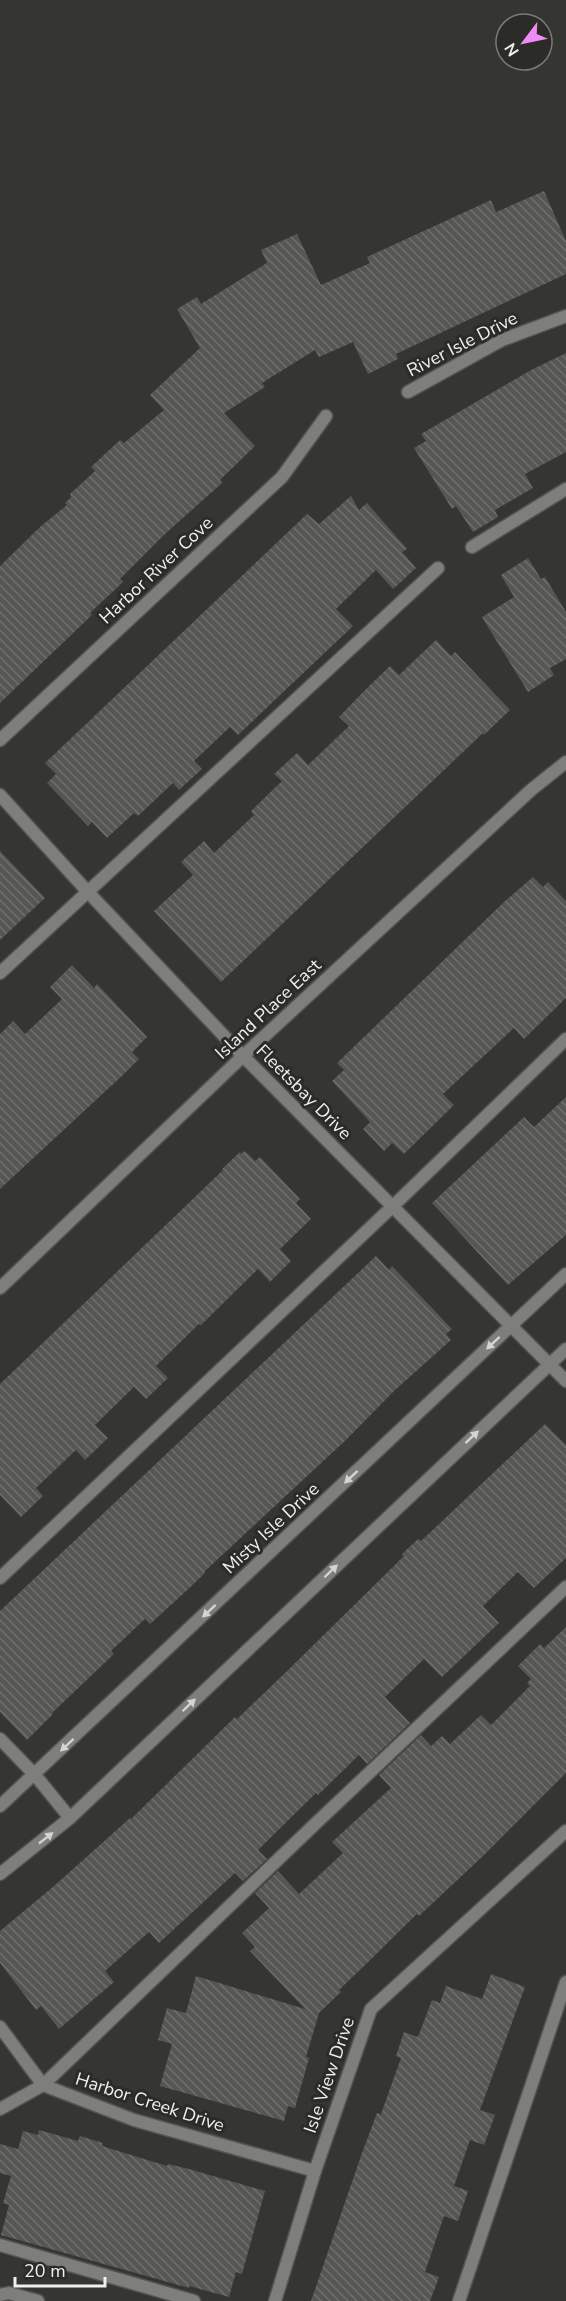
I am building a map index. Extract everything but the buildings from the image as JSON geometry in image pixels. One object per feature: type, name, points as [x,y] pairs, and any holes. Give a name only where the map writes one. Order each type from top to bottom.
[{"type":"street","name":"River Isle Drive","points":[[408,393],[502,340],[566,316]]},
{"type":"street","name":"Harbor River Cove","points":[[0,740],[282,477],[326,416]]},
{"type":"street","points":[[472,547],[566,489]]},
{"type":"street","points":[[0,973],[438,568]]},
{"type":"street","name":"Island Place East","points":[[0,1288],[243,1056],[531,790],[566,762]]},
{"type":"street","name":"Fleetsbay Drive","points":[[0,795],[243,1056],[566,1381]]},
{"type":"street","points":[[0,1578],[566,1039]]},
{"type":"street","name":"Misty Isle Drive","points":[[0,1806],[566,1274]]},
{"type":"street","points":[[0,1874],[70,1818],[566,1349]]},
{"type":"street","points":[[0,2109],[43,2085],[305,1833],[566,1587]]},
{"type":"street","points":[[0,1739],[35,1775],[70,1818]]},
{"type":"street","name":"Isle View Drive","points":[[275,2301],[315,2171],[371,2009],[566,1832]]},
{"type":"street","points":[[459,2301],[566,1982]]},
{"type":"street","points":[[0,2027],[43,2085]]},
{"type":"street","name":"Harbor Creek Drive","points":[[43,2085],[134,2120],[315,2171]]},
{"type":"street","points":[[0,2245],[194,2301]]},
{"type":"street","points":[[0,2295],[9,2293],[38,2301]]}]
